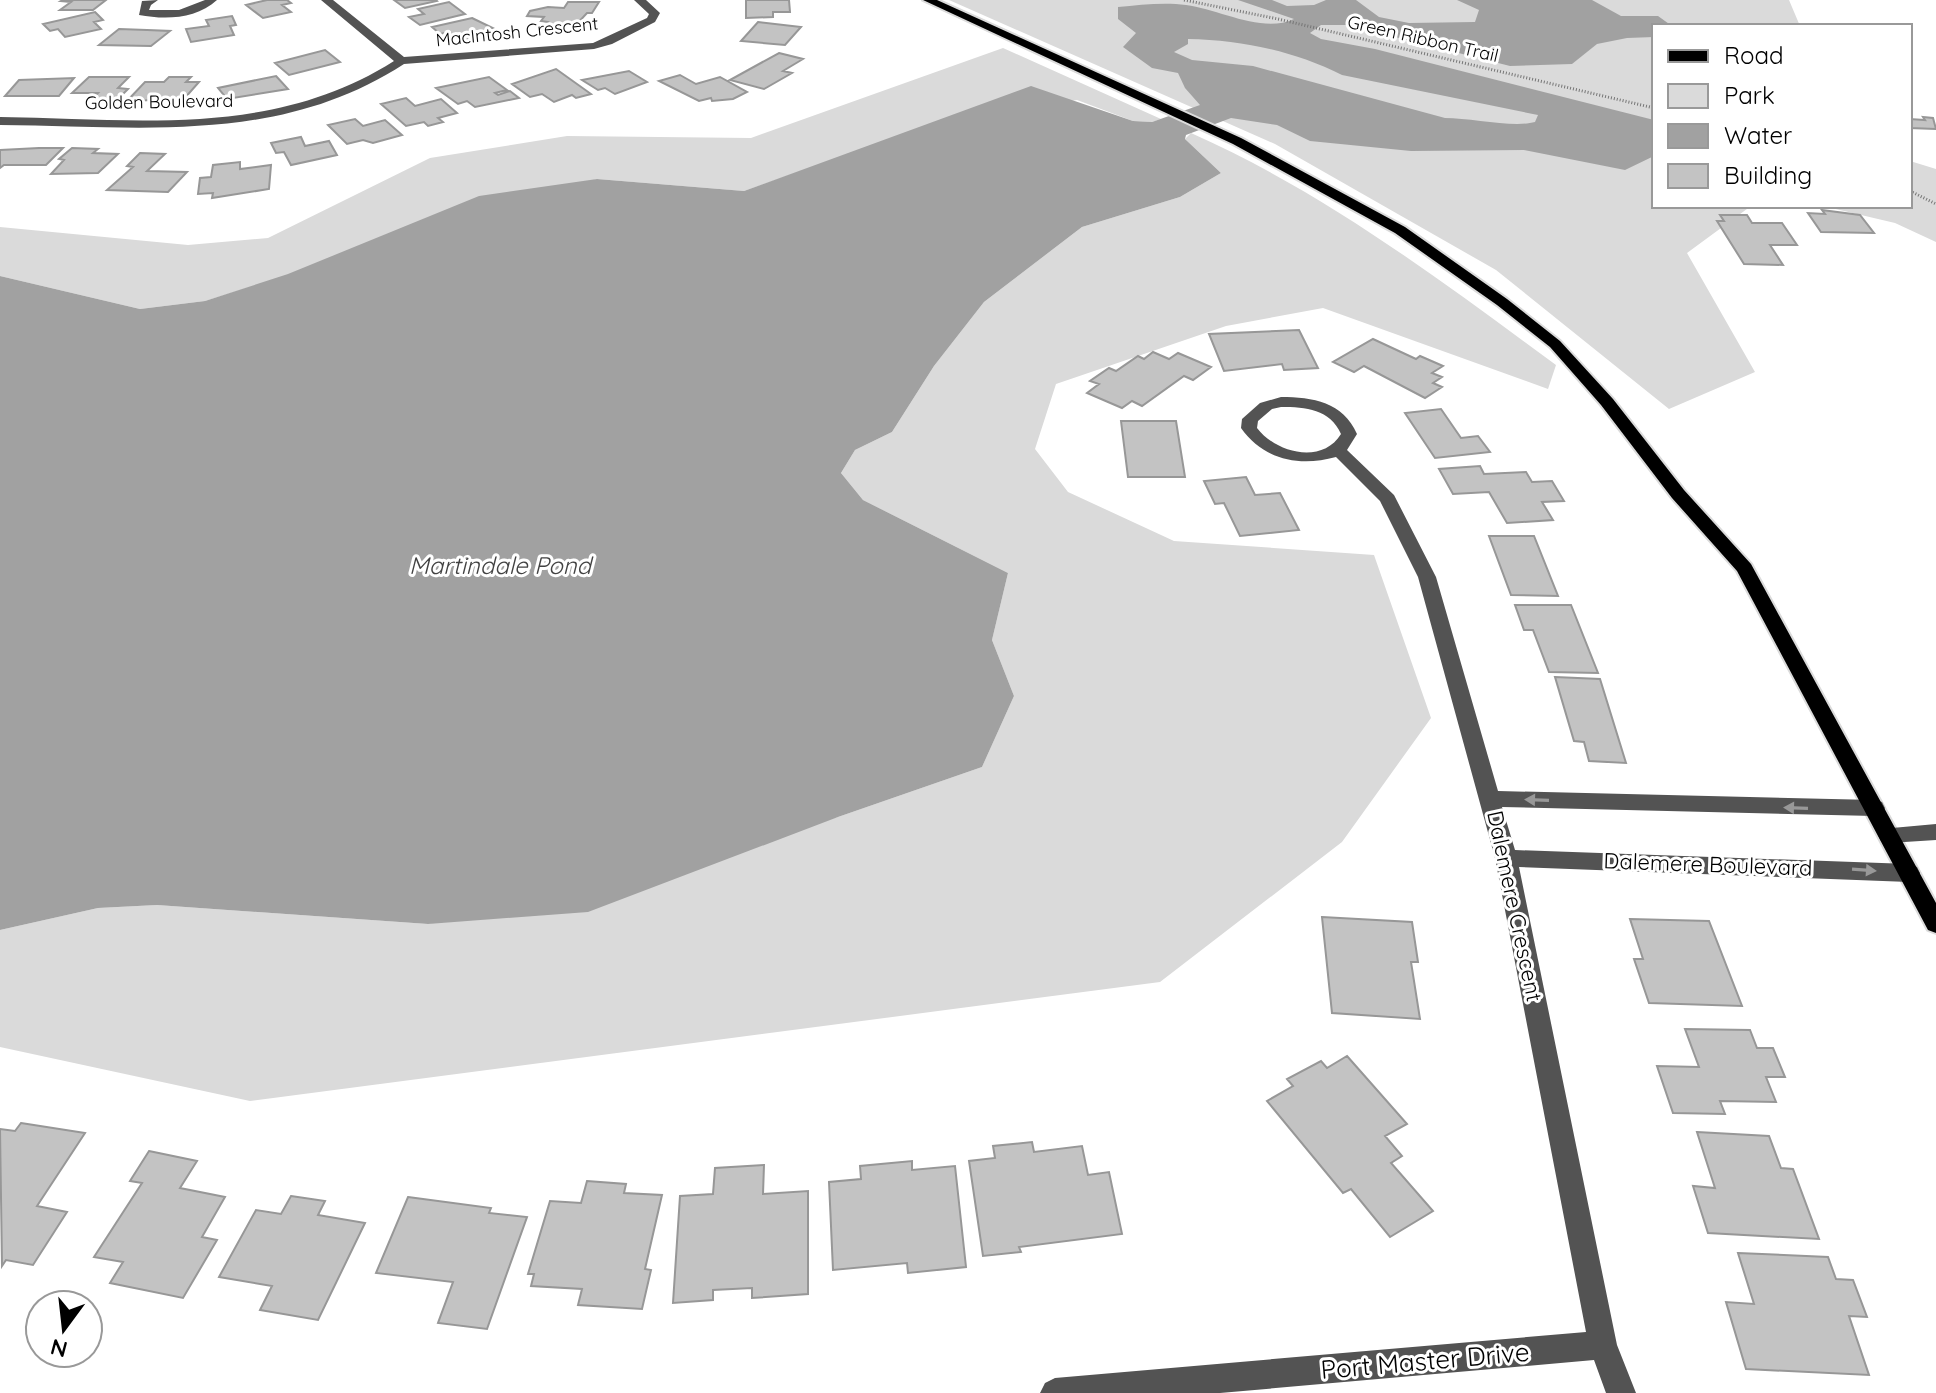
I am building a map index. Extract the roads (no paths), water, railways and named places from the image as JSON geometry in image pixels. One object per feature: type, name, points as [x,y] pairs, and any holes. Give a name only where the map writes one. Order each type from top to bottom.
[{"type":"main road","points":[[928,0],[1237,141],[1400,230],[1502,302],[1555,344],[1607,402],[1678,494],[1745,568],[1936,924]]},
{"type":"street","points":[[153,0],[146,3],[143,13],[173,16],[201,8],[212,0]]},
{"type":"street","points":[[326,0],[401,61]]},
{"type":"street","name":"MacIntosh Crescent","points":[[401,61],[608,42],[651,20],[655,13],[639,0]]},
{"type":"street","name":"Golden Boulevard","points":[[0,121],[220,123],[292,110],[328,99],[373,79],[401,61]]},
{"type":"street","points":[[1281,402],[1327,409],[1347,425],[1349,434],[1346,443],[1338,450],[1310,457],[1277,452],[1253,437],[1249,428],[1250,419],[1266,406],[1281,402]]},
{"type":"street","name":"Dalemere Crescent","points":[[1338,450],[1388,499],[1427,577],[1492,799],[1603,1345],[1621,1393]]},
{"type":"street","points":[[1492,799],[1874,808]]},
{"type":"street","points":[[1889,835],[1936,832]]},
{"type":"street","name":"Dalemere Boulevard","points":[[1506,858],[1909,873]]},
{"type":"street","name":"Port Master Drive","points":[[1055,1393],[1603,1345]]},
{"type":"water","name":"Martindale Pond","points":[[1238,0],[1272,0],[1287,6],[1314,5],[1326,0],[1356,0],[1379,17],[1409,23],[1475,22],[1479,10],[1457,0],[1592,0],[1621,16],[1658,16],[1669,24],[1652,24],[1652,37],[1597,44],[1572,64],[1510,66],[1348,25],[1321,25],[1310,33],[1321,39],[1375,49],[1652,119],[1652,157],[1625,170],[1524,150],[1411,151],[1310,141],[1277,125],[1231,118],[1186,135],[1185,139],[1221,173],[1180,197],[1082,227],[984,302],[934,366],[892,432],[855,450],[841,473],[863,500],[1008,573],[992,640],[1014,696],[982,767],[838,817],[588,912],[428,924],[157,905],[98,908],[0,930],[0,276],[140,309],[205,301],[288,274],[479,196],[597,179],[744,191],[1031,86],[1133,121],[1152,122],[1200,105],[1185,88],[1178,73],[1152,68],[1123,47],[1136,33],[1118,19],[1118,7],[1178,4],[1254,22],[1282,23],[1294,19]],"holes":[[[1188,39],[1248,45],[1305,59],[1342,75],[1538,115],[1535,122],[1526,124],[1445,118],[1253,66],[1192,60],[1174,52],[1188,44]]]}]
